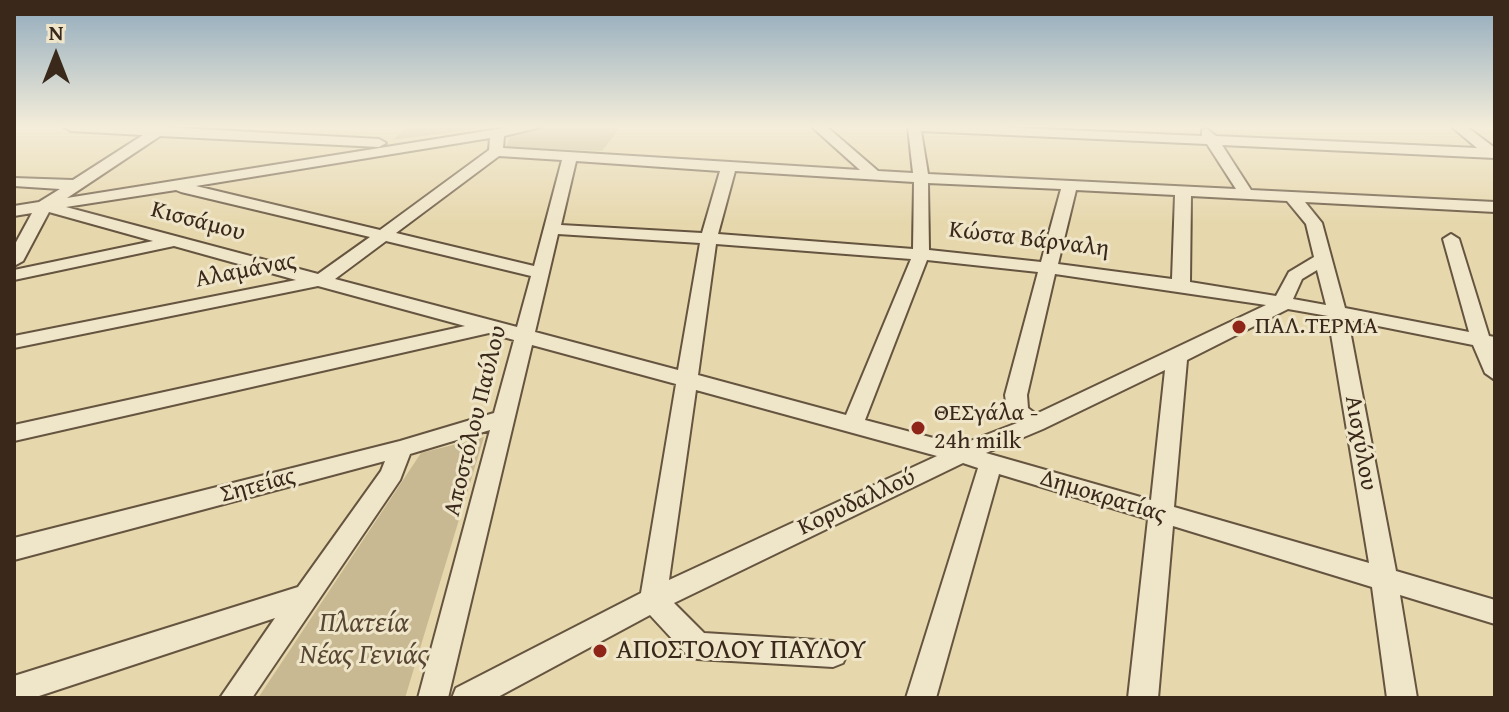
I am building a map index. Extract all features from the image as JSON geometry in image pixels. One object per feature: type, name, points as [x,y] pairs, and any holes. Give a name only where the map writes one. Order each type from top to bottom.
[{"type":"street","points":[[14,261],[44,206],[112,160]]},
{"type":"street","points":[[14,211],[328,160]]},
{"type":"street","name":"Αλαμάνας","points":[[14,342],[322,280],[485,160]]},
{"type":"street","name":"Αποστόλου Παύλου","points":[[433,698],[569,160]]},
{"type":"street","points":[[645,160],[875,176],[1495,207]]},
{"type":"street","points":[[836,160],[844,174]]},
{"type":"street","points":[[857,160],[875,176]]},
{"type":"street","points":[[853,424],[921,254],[919,160]]},
{"type":"street","points":[[1224,160],[1247,195]]},
{"type":"street","points":[[729,165],[709,237],[653,600],[697,646],[833,654]]},
{"type":"street","points":[[14,182],[148,189]]},
{"type":"street","points":[[173,185],[541,273]]},
{"type":"street","points":[[1035,424],[1018,413],[1015,403],[1069,186]]},
{"type":"street","points":[[1181,286],[1183,192]]},
{"type":"street","name":"Αισχύλου","points":[[1292,197],[1314,223],[1337,312],[1385,582],[1402,698]]},
{"type":"street","name":"Κισσάμου","points":[[44,206],[524,334]]},
{"type":"street","name":"Κώστα Βάρναλη","points":[[553,229],[709,237],[1049,268],[1337,312],[1488,342]]},
{"type":"street","points":[[1451,239],[1488,342],[1495,373]]},
{"type":"street","points":[[14,275],[174,241]]},
{"type":"street","points":[[1281,305],[1295,276],[1322,260]]},
{"type":"street","name":"Κορυδαλλού","points":[[467,698],[653,600],[961,454],[1035,424],[1281,305]]},
{"type":"street","points":[[14,433],[494,327]]},
{"type":"street","name":"Δημοκρατίας","points":[[524,334],[961,454],[1385,582],[1495,612]]},
{"type":"street","points":[[1143,698],[1177,356]]},
{"type":"street","name":"Σητείας","points":[[14,549],[400,449],[502,418]]},
{"type":"street","points":[[235,698],[392,474],[400,449]]},
{"type":"street","points":[[921,698],[991,463]]},
{"type":"street","points":[[14,690],[308,595]]},
{"type":"green space","name":"Πλατεία Νέας Γενιάς","points":[[484,437],[405,698],[258,698],[421,453]]},
{"type":"place","name":"ΠΑΛ.ΤΕΡΜΑ","points":[[1239,327]]},
{"type":"place","name":"ΘΕΣγάλα - 24h milk","points":[[918,428]]},
{"type":"place","name":"ΑΠΟΣΤΟΛΟΥ ΠΑΥΛΟΥ","points":[[600,651]]}]
